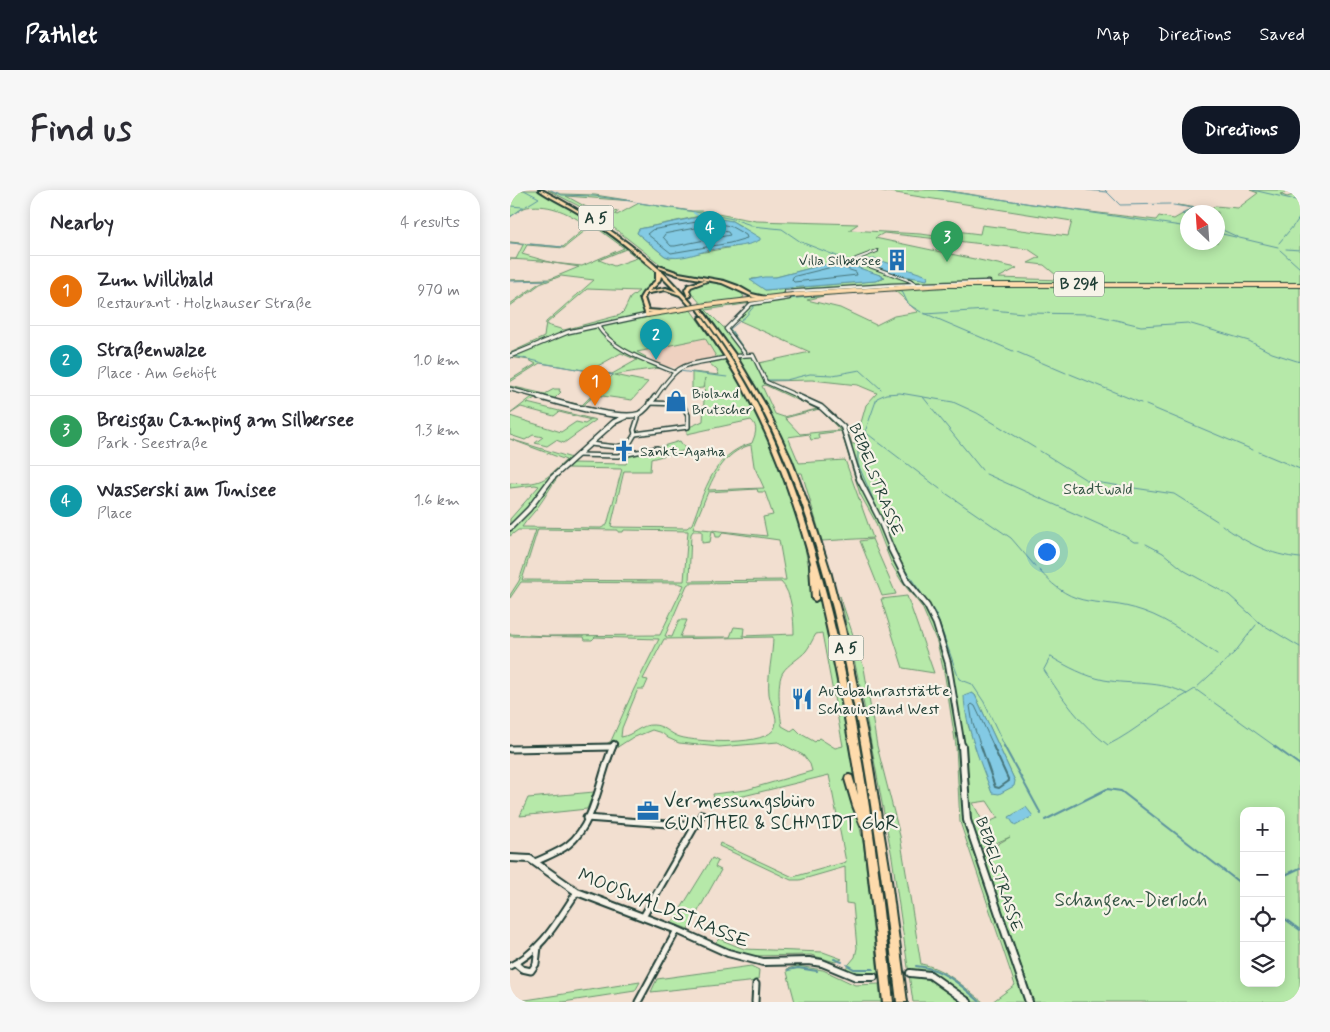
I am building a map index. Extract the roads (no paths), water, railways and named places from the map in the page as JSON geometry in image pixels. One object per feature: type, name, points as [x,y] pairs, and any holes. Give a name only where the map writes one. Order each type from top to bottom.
[{"type":"highway","name":"A 5","points":[[540,190],[598,222],[659,268],[679,276],[721,281]]},
{"type":"highway","name":"A 5","points":[[546,190],[602,222],[659,268],[688,296],[730,359],[765,424],[788,480],[814,560],[828,611],[845,694],[868,833],[888,1002]]},
{"type":"highway","name":"A 5","points":[[659,268],[731,350],[761,403],[795,478],[821,553],[844,637],[859,710],[888,886],[902,1002]]},
{"type":"highway","points":[[643,296],[658,281],[660,276],[659,268]]},
{"type":"highway","points":[[688,296],[688,289],[693,284],[704,281],[721,281],[735,286],[748,297],[763,297]]},
{"type":"highway","points":[[643,296],[649,292],[663,289],[672,290],[682,296]]},
{"type":"highway","points":[[643,296],[645,307],[649,313],[662,312]]},
{"type":"highway","points":[[814,560],[812,574],[815,599]]},
{"type":"highway","points":[[849,779],[868,833]]},
{"type":"main road","name":"B 294","points":[[763,297],[784,294],[945,285],[1300,285]]},
{"type":"main road","points":[[662,312],[748,297]]},
{"type":"main road","points":[[511,355],[556,336],[581,328],[649,313]]},
{"type":"street","points":[[877,251],[856,259],[856,261],[908,279],[915,284]]},
{"type":"street","points":[[784,294],[915,284],[989,282]]},
{"type":"street","points":[[738,356],[745,354],[726,329],[750,304],[789,298],[791,295]]},
{"type":"street","points":[[597,325],[604,336],[614,343],[673,371]]},
{"type":"street","name":"BEBELSTRASSE","points":[[745,354],[754,357],[764,380],[768,384],[821,408],[843,426],[859,479],[879,518],[897,564],[907,581],[927,606],[936,624],[951,675],[962,744],[967,820],[1029,1002]]},
{"type":"street","points":[[510,389],[614,414],[636,415],[650,403],[673,371],[689,365],[724,358]]},
{"type":"street","points":[[635,434],[688,427],[690,423],[689,415],[682,404],[650,403]]},
{"type":"street","points":[[614,414],[614,422]]},
{"type":"street","points":[[590,444],[626,446],[631,442],[635,434],[634,430],[638,418],[636,415]]},
{"type":"street","points":[[510,528],[529,510],[552,478],[614,422],[626,416]]},
{"type":"street","points":[[578,455],[614,457],[657,448]]},
{"type":"street","name":"MOOSWALDSTRASSE","points":[[510,749],[613,746],[586,818],[576,837],[566,846],[537,861],[551,875],[576,892],[677,930],[728,953],[745,958],[762,962],[809,961],[822,963],[856,977],[874,977]]},
{"type":"street","points":[[643,917],[702,814]]},
{"type":"street","points":[[586,818],[696,826]]},
{"type":"street","points":[[510,858],[525,858],[537,861]]},
{"type":"street","points":[[538,947],[538,963],[533,970],[521,971],[513,965],[538,947],[576,892]]},
{"type":"street","points":[[638,1002],[677,930]]},
{"type":"street","points":[[910,973],[930,975],[968,1002]]},
{"type":"street","points":[[755,1002],[756,984]]},
{"type":"water","points":[[703,216],[732,221],[760,238],[760,240],[742,246],[716,249],[676,258],[665,256],[637,233],[639,229]]},
{"type":"water","points":[[876,259],[925,275],[928,277],[927,280],[894,274],[860,262]]},
{"type":"water","points":[[838,261],[885,278],[875,281],[765,290],[750,280],[776,277]]},
{"type":"water","points":[[972,693],[975,695],[1015,781],[1014,786],[999,794],[992,793],[970,732],[964,696]]},
{"type":"water","points":[[1026,807],[1033,816],[1015,826],[1009,817]]},
{"type":"waterway","points":[[510,191],[515,190]]},
{"type":"waterway","points":[[524,190],[539,198],[526,206]]},
{"type":"waterway","points":[[551,190],[562,195],[594,196],[631,201]]},
{"type":"waterway","points":[[938,190],[1180,226]]},
{"type":"waterway","points":[[1087,190],[1107,192]]},
{"type":"waterway","points":[[1253,190],[1300,201]]},
{"type":"waterway","points":[[1107,192],[1120,205],[1170,204]]},
{"type":"waterway","points":[[634,202],[701,213]]},
{"type":"waterway","points":[[1173,205],[1180,206]]},
{"type":"waterway","points":[[510,206],[523,207]]},
{"type":"waterway","points":[[510,217],[524,207]]},
{"type":"waterway","points":[[694,213],[699,216]]},
{"type":"waterway","points":[[702,213],[733,219],[751,225]]},
{"type":"waterway","points":[[1295,224],[1300,217]]},
{"type":"waterway","points":[[1279,243],[1294,225]]},
{"type":"waterway","points":[[752,226],[782,229],[801,242],[852,262]]},
{"type":"waterway","points":[[1225,231],[1238,237]]},
{"type":"waterway","points":[[1225,235],[1278,247]]},
{"type":"waterway","points":[[510,243],[524,244]]},
{"type":"waterway","points":[[527,244],[562,247]]},
{"type":"waterway","points":[[1286,249],[1300,250]]},
{"type":"waterway","points":[[1280,250],[1300,268]]},
{"type":"waterway","points":[[510,281],[548,280]]},
{"type":"waterway","points":[[923,288],[974,287]]},
{"type":"waterway","points":[[899,290],[903,293],[908,304],[921,312]]},
{"type":"waterway","points":[[788,299],[826,295]]},
{"type":"waterway","points":[[746,352],[730,329],[746,316],[755,305]]},
{"type":"waterway","points":[[926,314],[987,310]]},
{"type":"waterway","points":[[992,310],[1023,313]]},
{"type":"waterway","points":[[1027,313],[1091,314],[1141,326],[1188,323],[1249,341],[1272,353],[1300,362]]},
{"type":"waterway","points":[[926,314],[1013,351]]},
{"type":"waterway","points":[[1017,352],[1066,373]]},
{"type":"waterway","points":[[514,356],[540,362]]},
{"type":"waterway","points":[[541,363],[614,375]]},
{"type":"waterway","points":[[768,380],[786,380],[810,374],[833,375],[860,370],[881,389]]},
{"type":"waterway","points":[[679,371],[727,377]]},
{"type":"waterway","points":[[1070,374],[1141,403]]},
{"type":"waterway","points":[[865,432],[877,398],[886,394],[900,393],[953,402],[977,413],[1035,448]]},
{"type":"waterway","points":[[923,397],[982,470]]},
{"type":"waterway","points":[[1146,405],[1253,450]]},
{"type":"waterway","points":[[865,432],[940,489]]},
{"type":"waterway","points":[[865,432],[859,448],[858,464],[901,564],[936,614],[959,679],[972,684],[984,702],[1005,747]]},
{"type":"waterway","points":[[1040,451],[1088,481],[1174,494],[1217,521]]},
{"type":"waterway","points":[[1259,452],[1300,469]]},
{"type":"waterway","points":[[986,474],[1125,536],[1134,542],[1139,542]]},
{"type":"waterway","points":[[944,492],[1011,538],[1035,566]]},
{"type":"waterway","points":[[1222,525],[1240,537],[1268,551],[1300,558]]},
{"type":"waterway","points":[[1146,544],[1163,553],[1185,571],[1229,595],[1260,623],[1300,647]]},
{"type":"waterway","points":[[1039,570],[1052,584],[1065,593],[1088,601],[1127,606],[1153,615],[1217,654]]},
{"type":"waterway","points":[[1195,689],[1235,652],[1256,625]]},
{"type":"waterway","points":[[1051,657],[1077,671],[1104,680],[1156,685],[1187,694],[1108,745],[1089,729],[1058,691],[1044,670],[1051,657]]},
{"type":"waterway","points":[[1187,694],[1195,689]]},
{"type":"waterway","points":[[1195,689],[1276,747]]},
{"type":"waterway","points":[[1004,746],[1041,814]]},
{"type":"waterway","points":[[1274,746],[1300,765]]},
{"type":"waterway","points":[[1045,820],[1107,789],[1121,791],[1240,883]]},
{"type":"waterway","points":[[1285,875],[1300,868]]},
{"type":"waterway","points":[[1285,919],[1300,930]]},
{"type":"waterway","points":[[834,959],[842,962]]},
{"type":"waterway","points":[[847,965],[854,969],[873,969]]},
{"type":"waterway","points":[[916,966],[935,970],[951,978],[980,1002]]},
{"type":"waterway","points":[[788,970],[798,968],[817,971]]},
{"type":"tunnel","points":[[874,977],[910,973]]},
{"type":"place","name":"Wasserski am Tunisee","points":[[710,252]]},
{"type":"place","name":"Villa Silbersee","points":[[897,260]]},
{"type":"place","name":"Breisgau Camping am Silbersee","points":[[947,262]]},
{"type":"place","name":"Straßenwalze","points":[[656,360]]},
{"type":"place","name":"Bioland Brutscher","points":[[676,401]]},
{"type":"place","name":"Zum Willibald","points":[[595,406]]},
{"type":"place","name":"Sankt-Agatha","points":[[624,451]]},
{"type":"place","name":"Autobahnraststätte Schauinsland West","points":[[802,699]]},
{"type":"place","name":"Vermessungsbüro GÜNTHER & SCHMIDT GbR","points":[[648,811]]},
{"type":"park label","name":"Stadtwald","points":[[1098,488]]},
{"type":"park label","name":"Schangen-Dierloch","points":[[1131,899]]}]
